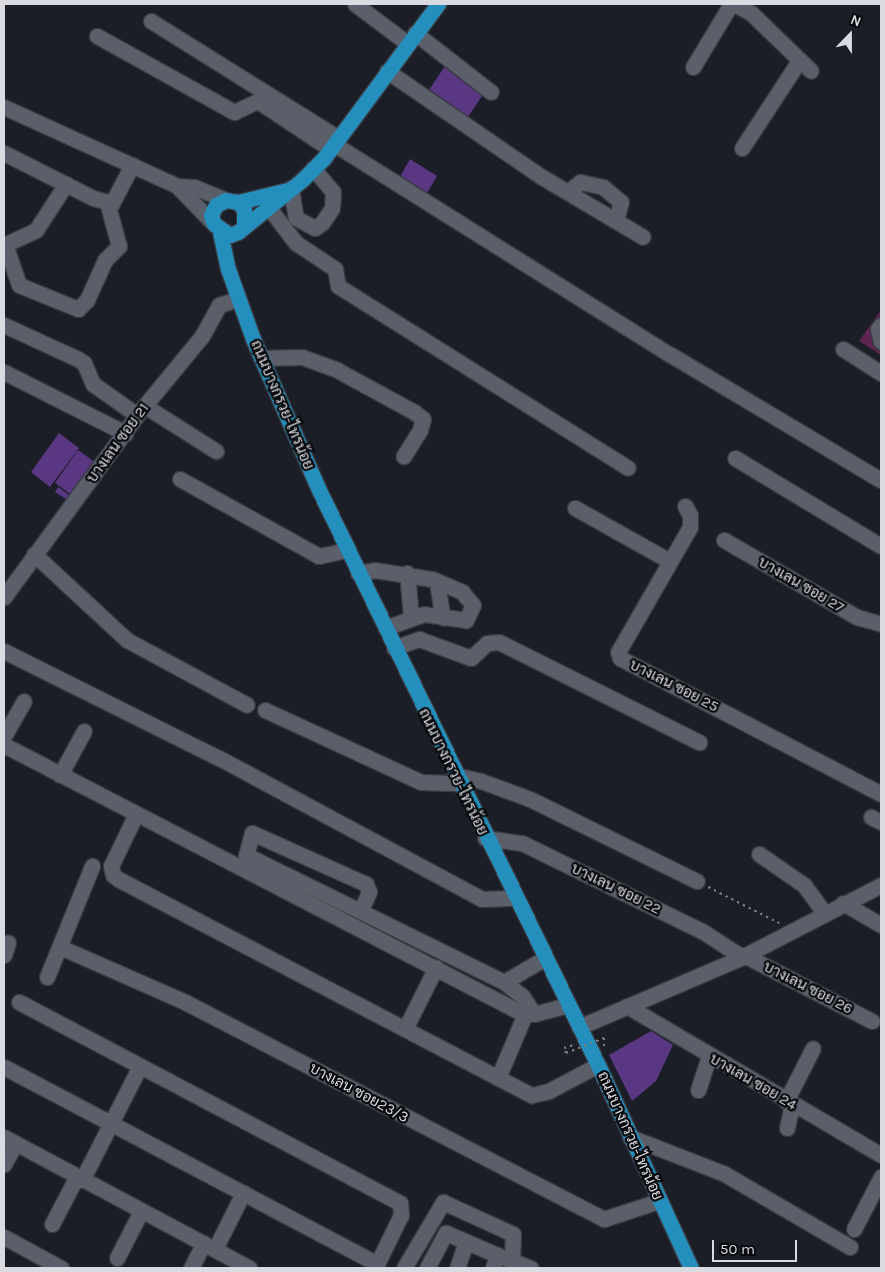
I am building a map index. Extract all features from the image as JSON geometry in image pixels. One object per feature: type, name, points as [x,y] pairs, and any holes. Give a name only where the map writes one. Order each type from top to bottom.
[{"type":"main road","points":[[290,189],[216,205],[211,215],[217,228],[241,229],[269,208],[314,168],[438,4]]},
{"type":"main road","points":[[228,269],[241,229],[244,209],[232,201]]},
{"type":"main road","name":"ถนนบางกรวย-ไทรน้อย","points":[[217,228],[238,299],[261,358],[358,573],[456,779],[598,1065],[691,1268]]},
{"type":"street","points":[[355,4],[411,38],[491,92]]},
{"type":"street","points":[[693,67],[732,4],[751,13],[805,66],[742,148]]},
{"type":"street","points":[[151,21],[334,144],[671,355],[881,480]]},
{"type":"street","points":[[96,36],[234,112],[258,101],[334,144]]},
{"type":"street","points":[[387,71],[568,192],[644,237]]},
{"type":"street","points":[[4,107],[177,186],[217,228]]},
{"type":"street","points":[[4,153],[107,202],[115,201],[132,164]]},
{"type":"street","points":[[290,189],[296,218],[315,228],[322,224],[332,208],[333,192],[314,168]]},
{"type":"street","points":[[568,192],[580,182],[603,187],[621,202],[616,220]]},
{"type":"street","points":[[66,184],[36,230],[4,244],[19,285],[78,309],[87,300],[105,260],[119,246],[107,202]]},
{"type":"street","points":[[177,186],[194,187],[232,201]]},
{"type":"street","points":[[269,208],[296,243],[335,269],[338,286],[628,468]]},
{"type":"street","name":"บางเลน ซอย 21","points":[[4,597],[141,410],[202,336],[219,305],[238,299]]},
{"type":"street","points":[[4,325],[78,359],[84,363],[93,384],[216,451]]},
{"type":"street","points":[[881,325],[878,329],[881,342]]},
{"type":"street","points":[[843,349],[881,373]]},
{"type":"street","points":[[261,358],[302,357],[338,370],[414,412],[422,419],[420,430],[404,456]]},
{"type":"street","points":[[4,372],[125,433]]},
{"type":"street","points":[[735,458],[881,546]]},
{"type":"street","points":[[180,479],[319,556],[348,550]]},
{"type":"street","name":"บางเลน ซอย 25","points":[[685,506],[690,515],[690,527],[618,652],[620,658],[881,794]]},
{"type":"street","points":[[575,508],[670,561]]},
{"type":"street","name":"บางเลน ซอย 27","points":[[724,540],[857,617],[881,624]]},
{"type":"street","points":[[34,554],[127,640],[247,705]]},
{"type":"street","points":[[358,573],[375,570],[407,573],[462,592],[473,605],[466,620],[411,616],[385,628]]},
{"type":"street","points":[[407,573],[411,616]]},
{"type":"street","points":[[437,582],[443,618]]},
{"type":"street","points":[[394,648],[418,639],[471,658],[487,643],[499,642],[699,742]]},
{"type":"street","points":[[4,651],[219,758],[482,899],[515,898]]},
{"type":"street","points":[[4,736],[24,701]]},
{"type":"street","points":[[266,710],[421,782],[456,779],[481,780],[530,799],[696,881]]},
{"type":"street","points":[[60,775],[84,731]]},
{"type":"street","points":[[4,745],[530,1014],[568,1006]]},
{"type":"street","points":[[136,814],[111,866],[112,875],[498,1078],[539,1096],[598,1065]]},
{"type":"street","points":[[362,910],[369,892],[366,884],[252,833],[246,856],[362,910],[504,982],[522,997],[530,1014]]},
{"type":"street","name":"บางเลน ซอย 22","points":[[485,838],[522,844],[693,927],[743,956]]},
{"type":"street","points":[[759,854],[804,885],[824,913]]},
{"type":"street","points":[[47,978],[92,866]]},
{"type":"street","points":[[579,1027],[743,956],[842,903],[881,885]]},
{"type":"street","points":[[842,903],[881,925]]},
{"type":"street","name":"บางเลน ซอย23/3","points":[[60,947],[185,1002],[604,1219],[659,1201]]},
{"type":"street","name":"บางเลน ซอย 26","points":[[743,956],[872,1021]]},
{"type":"street","points":[[504,982],[545,958]]},
{"type":"street","points":[[405,1029],[436,967]]},
{"type":"street","points":[[4,1067],[111,1122],[376,1266],[401,1215],[400,1203],[19,1002]]},
{"type":"street","name":"บางเลน ซอย 24","points":[[627,1006],[789,1103],[881,1155]]},
{"type":"street","points":[[498,1078],[530,1014]]},
{"type":"street","points":[[787,1128],[789,1103],[813,1048]]},
{"type":"street","points":[[698,1090],[709,1056]]},
{"type":"street","points":[[52,1224],[80,1178],[140,1066]]},
{"type":"street","points":[[630,1137],[723,1173],[850,1247]]},
{"type":"street","points":[[4,1164],[9,1140],[249,1268]]},
{"type":"street","points":[[854,1228],[881,1177]]},
{"type":"street","points":[[190,1268],[209,1246],[243,1193]]},
{"type":"street","points":[[404,1268],[443,1202],[513,1234],[512,1261]]},
{"type":"street","points":[[117,1258],[141,1211]]},
{"type":"street","points":[[427,1268],[446,1233],[466,1242],[495,1262],[512,1261],[531,1268]]},
{"type":"street","points":[[4,1237],[61,1268]]},
{"type":"street","points":[[456,1268],[466,1242]]},
{"type":"path","points":[[696,881],[793,929]]},
{"type":"path","points":[[566,1053],[604,1038]]},
{"type":"shaded area","points":[[881,310],[881,355],[859,341]]},
{"type":"building","points":[[445,66],[484,93],[468,117],[429,90]]},
{"type":"building","points":[[410,159],[437,176],[427,193],[400,177]]},
{"type":"building","points":[[59,433],[79,448],[50,487],[31,472]]},
{"type":"building","points":[[78,450],[96,463],[73,496],[55,483]]},
{"type":"building","points":[[58,487],[72,497],[69,501],[55,492]]},
{"type":"building","points":[[651,1031],[673,1045],[656,1081],[632,1101],[609,1055]]}]
